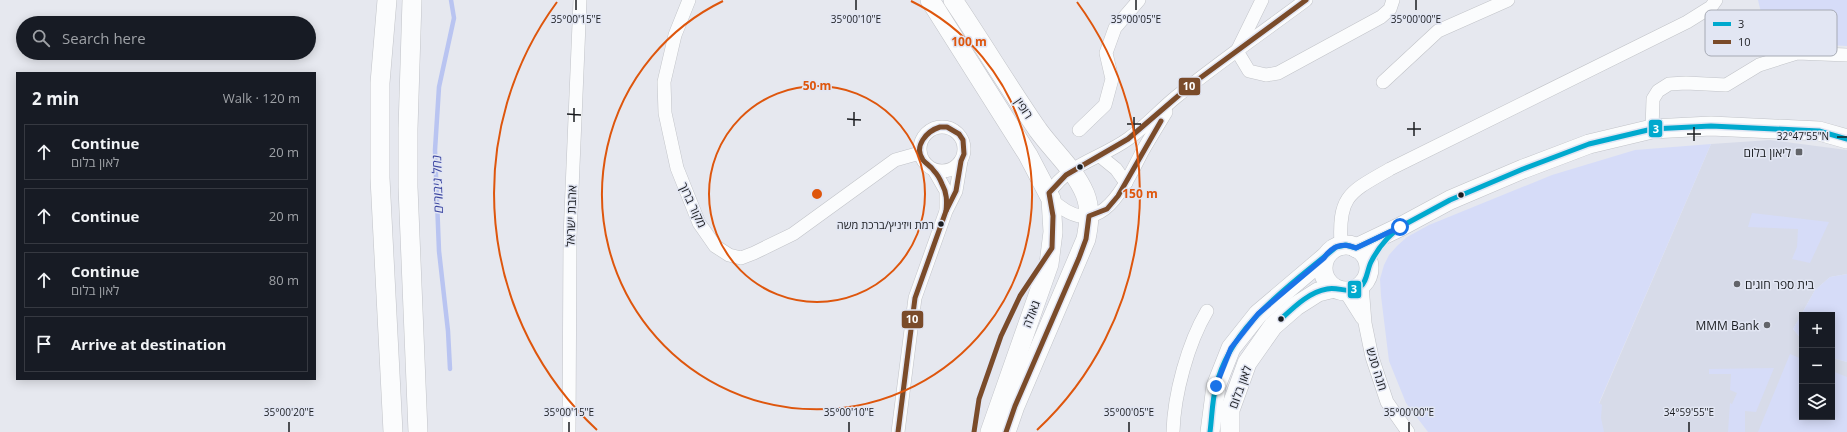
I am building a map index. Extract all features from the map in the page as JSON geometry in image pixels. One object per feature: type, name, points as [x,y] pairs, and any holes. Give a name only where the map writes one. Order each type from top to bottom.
[{"type":"street","points":[[387,0],[380,83],[380,178],[394,432]]},
{"type":"street","points":[[412,0],[408,129],[408,187],[418,432]]},
{"type":"street","name":"אהבת ישראל","points":[[569,432],[570,237],[580,0]]},
{"type":"street","name":"מקור ברוך","points":[[689,0],[675,35],[664,82],[665,113],[677,168],[699,223],[715,246],[730,255],[741,258],[754,254],[793,234],[896,160],[920,153]]},
{"type":"street","name":"רופין","points":[[930,0],[1028,155],[1050,196]]},
{"type":"street","name":"רופין","points":[[953,0],[1047,142],[1070,170],[1085,195],[1089,216]]},
{"type":"street","points":[[1079,130],[1105,105],[1112,79],[1106,53],[1115,28],[1139,0]]},
{"type":"street","points":[[1237,51],[1262,0]]},
{"type":"street","points":[[1176,97],[1111,206],[1100,213],[1089,216],[1067,212],[1050,196],[1057,182],[1070,170],[1100,156],[1128,139],[1176,97],[1306,0]]},
{"type":"street","points":[[1237,51],[1250,71],[1266,75],[1278,73],[1381,17],[1390,9],[1393,0]]},
{"type":"street","points":[[1383,82],[1438,31],[1508,0]]},
{"type":"street","points":[[1706,10],[1711,7],[1716,0]]},
{"type":"street","points":[[1369,268],[1365,256],[1349,246],[1341,213],[1344,204],[1356,189],[1390,169],[1687,22],[1705,11]]},
{"type":"street","points":[[1837,55],[1847,55]]},
{"type":"street","points":[[1652,128],[1653,99],[1658,91],[1669,84],[1686,83],[1726,85],[1759,65],[1788,56]]},
{"type":"street","points":[[1400,227],[1382,248],[1369,268],[1368,274],[1347,288],[1325,278],[1323,272],[1324,258],[1331,250],[1349,246],[1400,227],[1450,200],[1523,169],[1589,144],[1652,128],[1711,126],[1819,131],[1847,139]]},
{"type":"street","points":[[898,432],[915,298],[946,210],[956,191],[961,161],[964,154],[963,140],[954,130],[947,127],[933,129],[927,133],[920,145],[920,153],[923,160],[934,170],[946,191],[946,210]]},
{"type":"street","points":[[1100,156],[1116,169],[1126,183]]},
{"type":"street","points":[[934,170],[949,170],[961,161]]},
{"type":"street","name":"גאולה","points":[[990,432],[1049,264],[1053,232],[1050,196]]},
{"type":"street","name":"גאולה","points":[[1006,432],[1015,406],[1086,239],[1089,216]]},
{"type":"street","name":"לאון בלום","points":[[1210,432],[1216,386],[1231,348],[1258,314],[1324,258]]},
{"type":"street","name":"לאון בלום","points":[[1230,432],[1230,410],[1247,363],[1273,326],[1296,306],[1318,292],[1347,288]]},
{"type":"street","name":"חנה סנש","points":[[1347,288],[1365,323],[1372,357],[1387,402],[1408,432]]},
{"type":"street","points":[[1173,432],[1180,381],[1196,329],[1207,311]]},
{"type":"shaded area","points":[[1758,0],[1847,0],[1847,46],[1837,45],[1837,10],[1760,10]]},
{"type":"shaded area","name":"בית ספר חוגים","points":[[1770,140],[1847,150],[1847,274],[1830,277],[1815,290],[1803,312],[1799,312],[1799,318],[1793,329],[1799,336],[1799,420],[1835,420],[1835,359],[1847,362],[1847,432],[1587,432],[1711,144]]},
{"type":"shaded area","points":[[1711,144],[1599,403],[1602,405],[1601,418],[1604,432],[1428,432],[1406,403],[1389,361],[1380,279],[1389,255],[1397,246],[1407,237],[1429,225],[1552,175],[1635,150]]},
{"type":"shaded area","points":[[1752,213],[1829,222],[1810,263],[1792,259],[1797,247],[1798,229],[1748,227]]},
{"type":"shaded area","points":[[1847,274],[1847,362],[1835,359],[1835,312],[1803,312],[1815,290],[1830,277]]},
{"type":"shaded area","points":[[1799,318],[1799,336],[1793,329]]},
{"type":"shaded area","points":[[1790,354],[1799,358],[1799,420],[1835,420],[1835,372],[1847,377],[1847,432],[1758,432]]},
{"type":"shaded area","points":[[1774,368],[1756,412],[1745,411],[1745,432],[1728,432],[1730,403],[1732,404],[1737,393],[1730,390],[1731,374],[1709,374],[1709,369]]},
{"type":"waterway","name":"נחל גיבורים","points":[[450,369],[448,331],[439,251],[435,150],[439,87],[454,18],[451,0]]},
{"type":"transit line","name":"10","points":[[974,432],[979,399],[1001,336],[1020,296],[1052,248],[1053,216],[1049,193],[1066,175],[1128,139],[1192,84],[1306,0]]},
{"type":"transit line","name":"10","points":[[1006,432],[1015,406],[1079,258],[1086,239],[1089,216],[1107,209],[1118,196],[1161,121]]},
{"type":"transit line","name":"3","points":[[1210,432],[1216,386],[1224,364],[1235,344],[1248,325],[1264,308],[1336,247],[1346,245],[1356,248],[1400,227],[1450,200],[1523,169],[1589,144],[1652,129],[1711,126],[1819,131],[1847,139]]},
{"type":"transit line","name":"10","points":[[940,127],[947,127],[959,134],[963,140],[964,154],[961,161],[956,191],[946,211],[944,187],[939,178],[920,155],[923,140],[930,132],[940,127]]},
{"type":"transit line","name":"10","points":[[898,432],[915,298],[946,211]]},
{"type":"transit line","name":"3","points":[[1281,319],[1314,293],[1331,288],[1352,290],[1360,287],[1366,279],[1371,262],[1377,252],[1389,237],[1403,225]]},
{"type":"place","name":"ליאון בלום","points":[[1799,152]]},
{"type":"place","name":"רמת ויז׳ניץ/ברכת משה","points":[[941,224]]},
{"type":"place","name":"בית ספר חוגים","points":[[1737,284]]},
{"type":"place","name":"MMM Bank","points":[[1767,325]]},
{"type":"route","points":[[1216,386],[1231,348],[1258,314],[1324,258],[1331,250],[1341,245],[1356,248],[1400,227]]}]
